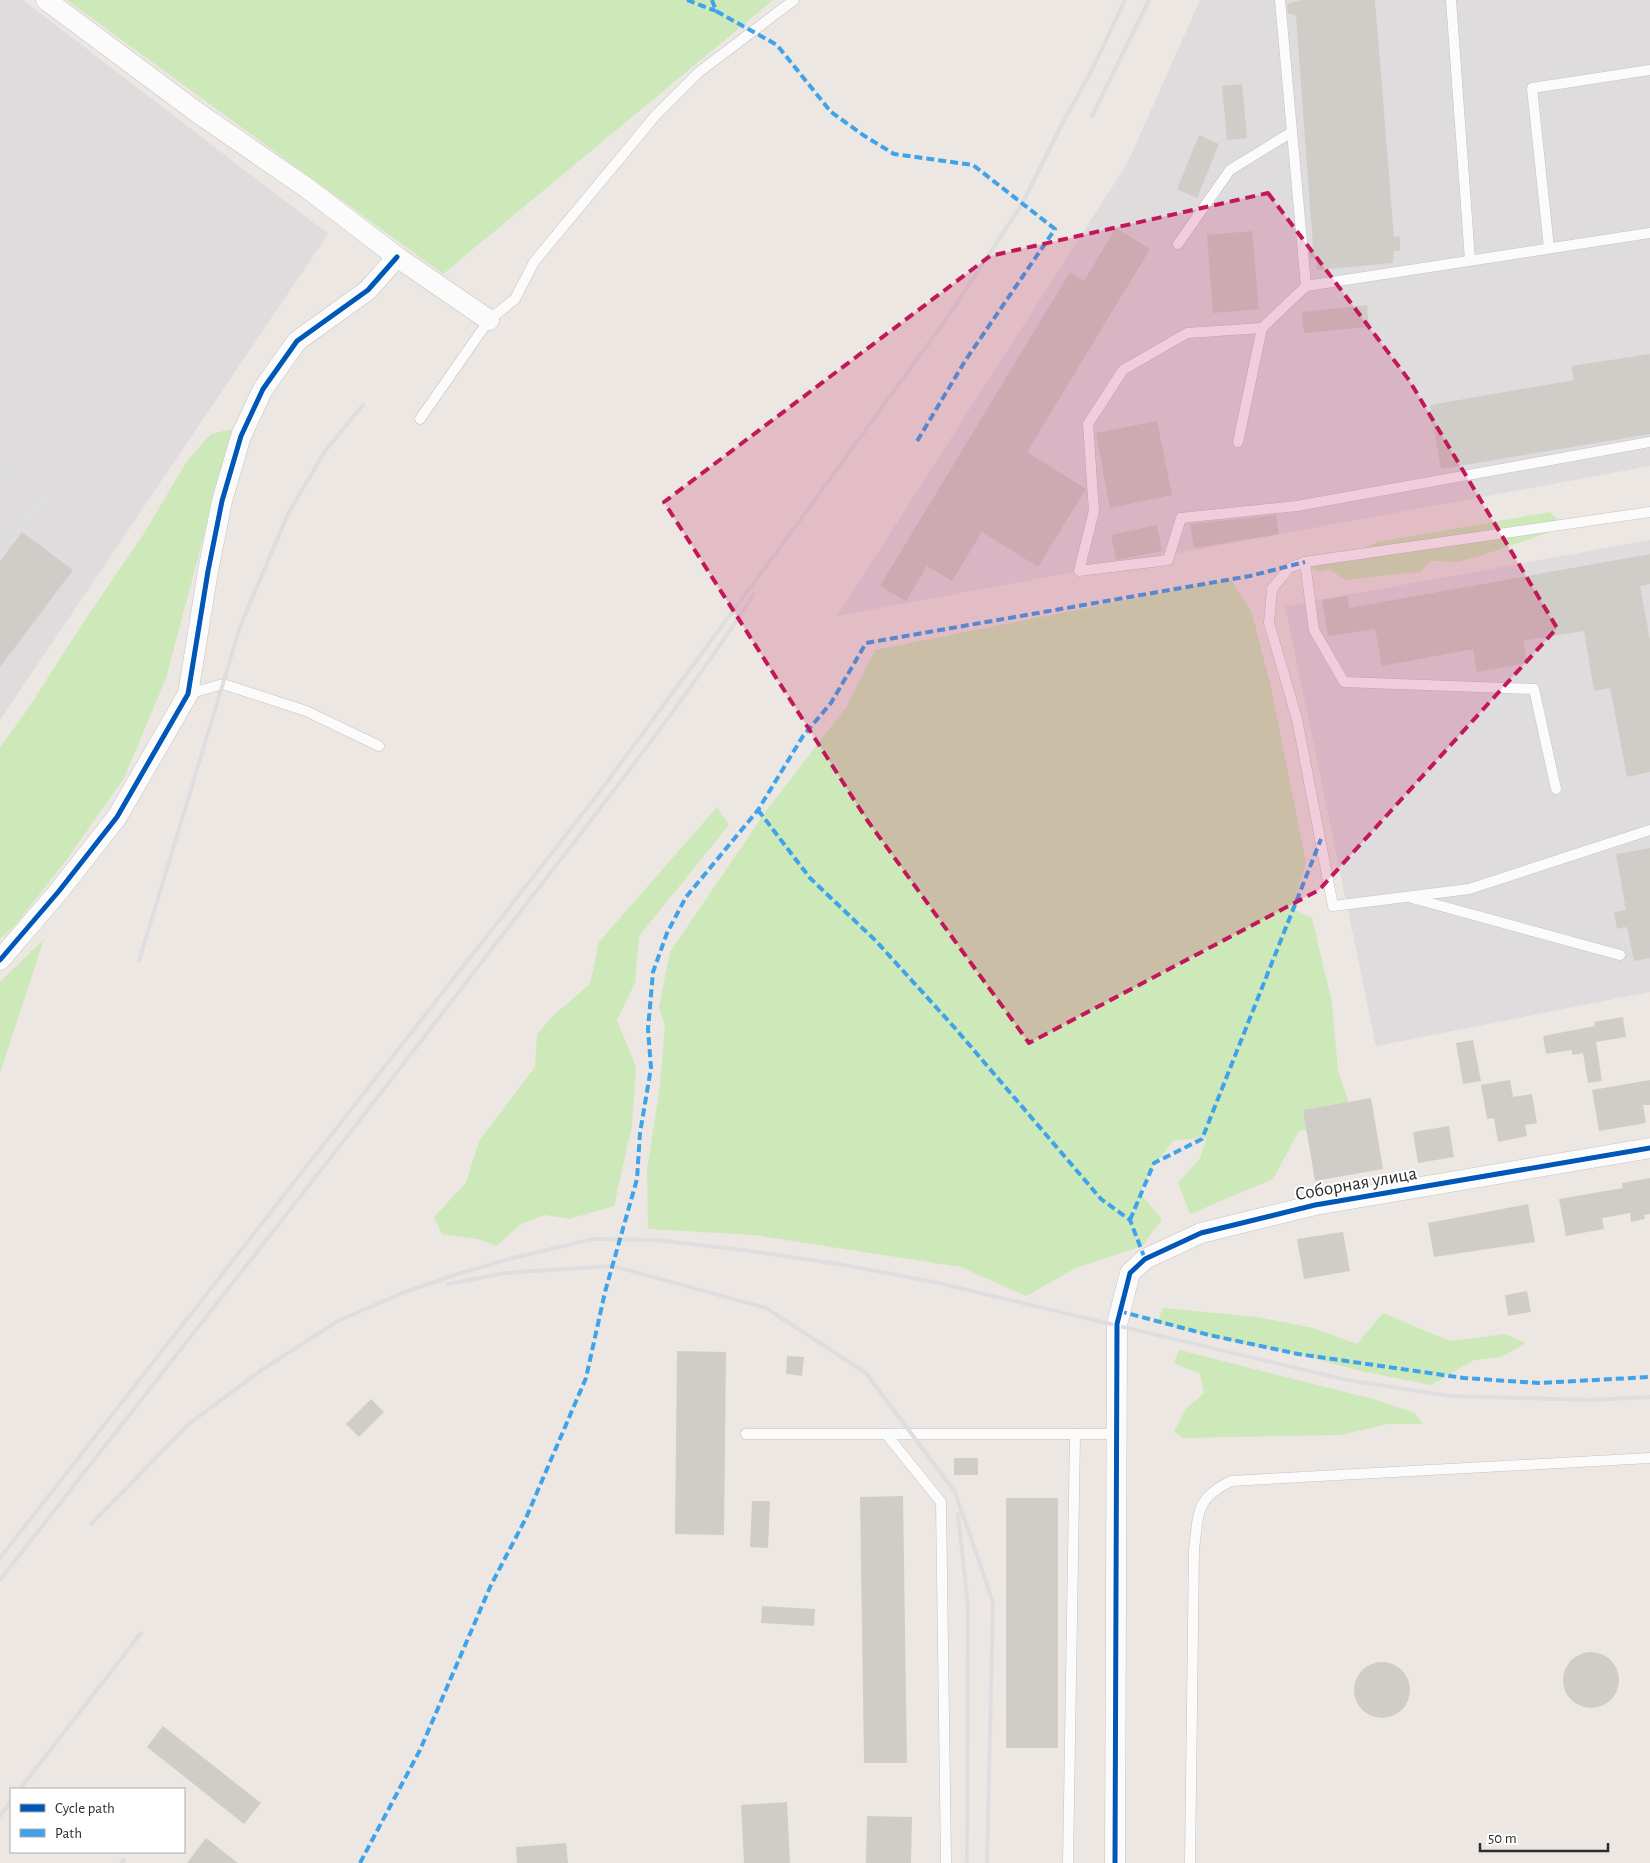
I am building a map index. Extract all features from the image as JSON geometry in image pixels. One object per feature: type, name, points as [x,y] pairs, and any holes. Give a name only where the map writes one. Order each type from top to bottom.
[{"type":"street","points":[[46,0],[198,113],[307,188],[397,257],[489,320]]},
{"type":"street","points":[[0,960],[59,891],[118,817],[188,694],[208,571],[222,501],[241,436],[263,389],[297,341],[368,290],[397,257]]},
{"type":"street","name":"Соборная улица","points":[[1115,1863],[1117,1324],[1130,1273],[1145,1259],[1201,1233],[1315,1206],[1650,1148]]},
{"type":"lane","points":[[420,419],[489,320],[515,298],[534,262],[655,116],[700,72],[794,0]]},
{"type":"lane","points":[[1280,0],[1306,286]]},
{"type":"lane","points":[[1451,0],[1470,260]]},
{"type":"lane","points":[[1549,248],[1532,88],[1650,70]]},
{"type":"lane","points":[[1178,244],[1230,170],[1292,132]]},
{"type":"lane","points":[[1238,442],[1262,328],[1306,286],[1650,233]]},
{"type":"lane","points":[[1262,328],[1187,333],[1123,370],[1088,424],[1094,511],[1079,571],[1168,560],[1181,518],[1297,506],[1650,442]]},
{"type":"lane","points":[[1650,512],[1305,562],[1289,568],[1272,589],[1269,623],[1297,719],[1333,906],[1469,889],[1650,830]]},
{"type":"lane","points":[[1305,562],[1314,630],[1344,682],[1534,689],[1556,789]]},
{"type":"lane","points":[[188,694],[223,684],[306,710],[378,746]]},
{"type":"lane","points":[[1406,896],[1620,956]]},
{"type":"lane","points":[[746,1434],[1116,1434]]},
{"type":"lane","points":[[886,1434],[941,1502],[946,1863]]},
{"type":"lane","points":[[1068,1863],[1075,1434]]},
{"type":"lane","points":[[1190,1863],[1194,1549],[1200,1507],[1211,1491],[1231,1481],[1650,1458]]},
{"type":"highlighted area","points":[[1268,193],[1409,380],[1557,628],[1319,890],[1029,1043],[867,820],[664,502],[990,256]]},
{"type":"shaded area","points":[[0,0],[23,0],[328,234],[0,720]]},
{"type":"shaded area","points":[[1200,0],[1650,0],[1650,466],[837,616],[1128,162]]},
{"type":"shaded area","points":[[1650,540],[1650,992],[1376,1046],[1285,606]]},
{"type":"green space","points":[[67,0],[773,0],[443,274]]},
{"type":"green space","points":[[232,429],[166,678],[124,778],[65,862],[14,926],[0,939],[0,747],[26,712],[83,623],[145,532],[187,461],[211,434]]},
{"type":"green space","points":[[1550,512],[1557,519],[1547,533],[1459,562],[1430,561],[1420,572],[1345,580],[1329,569],[1319,572],[1309,566],[1325,553],[1355,552],[1377,542]]},
{"type":"green space","points":[[1231,579],[1252,613],[1270,683],[1306,863],[1292,909],[1312,918],[1332,1003],[1338,1071],[1349,1103],[1333,1125],[1299,1131],[1273,1179],[1190,1214],[1178,1183],[1200,1158],[1207,1137],[1173,1141],[1151,1169],[1140,1193],[1162,1219],[1142,1246],[1076,1268],[1026,1296],[961,1267],[754,1235],[648,1229],[647,1170],[660,1085],[665,1026],[659,1007],[670,952],[766,811],[847,706],[875,650]]},
{"type":"green space","points":[[717,807],[729,825],[639,936],[635,983],[617,1020],[636,1067],[632,1126],[614,1206],[569,1219],[545,1215],[521,1224],[496,1246],[478,1239],[442,1234],[434,1217],[466,1183],[479,1141],[535,1067],[537,1034],[554,1015],[590,984],[599,942]]},
{"type":"green space","points":[[44,939],[0,1073],[0,982]]},
{"type":"green space","points":[[1163,1308],[1257,1317],[1313,1328],[1357,1344],[1383,1313],[1450,1341],[1505,1334],[1526,1343],[1501,1357],[1474,1360],[1431,1385],[1360,1371],[1298,1354],[1248,1345],[1157,1323]]},
{"type":"green space","points":[[1179,1350],[1377,1400],[1414,1413],[1423,1424],[1388,1424],[1341,1435],[1183,1438],[1174,1431],[1186,1409],[1204,1393],[1200,1374],[1174,1363]]},
{"type":"building","points":[[1302,0],[1375,0],[1394,237],[1400,236],[1400,251],[1394,251],[1393,263],[1317,270],[1317,258],[1310,258],[1309,247],[1313,247],[1296,16],[1288,13],[1287,4]]},
{"type":"building","points":[[1242,84],[1247,138],[1227,140],[1222,86]]},
{"type":"building","points":[[1199,135],[1219,144],[1197,198],[1177,189]]},
{"type":"building","points":[[1116,228],[1150,249],[1027,452],[1086,489],[1038,567],[982,532],[952,581],[927,566],[906,601],[880,586],[1070,272],[1084,281]]},
{"type":"building","points":[[1252,231],[1259,309],[1213,313],[1207,235]]},
{"type":"building","points":[[1367,305],[1369,327],[1304,333],[1302,312]]},
{"type":"building","points":[[1650,354],[1650,434],[1441,469],[1430,405],[1574,380],[1571,366]]},
{"type":"building","points":[[1157,421],[1172,495],[1110,508],[1096,433]]},
{"type":"building","points":[[1276,515],[1279,534],[1194,548],[1190,524]]},
{"type":"building","points":[[1157,525],[1162,551],[1116,560],[1111,535]]},
{"type":"building","points":[[22,532],[73,570],[0,667],[0,561]]},
{"type":"building","points":[[1650,554],[1650,584],[1640,586],[1650,640],[1650,772],[1627,777],[1610,688],[1594,691],[1584,631],[1523,641],[1527,663],[1477,672],[1473,649],[1382,666],[1375,629],[1328,636],[1322,600],[1347,596],[1349,608]]},
{"type":"building","points":[[1650,848],[1650,958],[1634,961],[1627,927],[1617,929],[1614,912],[1626,910],[1616,854]]},
{"type":"building","points":[[1623,1017],[1626,1037],[1596,1042],[1602,1081],[1588,1083],[1583,1053],[1572,1055],[1572,1050],[1546,1054],[1543,1036],[1595,1026],[1594,1022]]},
{"type":"building","points":[[1473,1040],[1481,1081],[1463,1084],[1456,1043]]},
{"type":"building","points":[[1510,1080],[1513,1097],[1532,1094],[1537,1123],[1525,1125],[1527,1136],[1498,1142],[1494,1118],[1487,1119],[1481,1085]]},
{"type":"building","points":[[1650,1080],[1650,1105],[1643,1105],[1646,1123],[1599,1131],[1592,1090]]},
{"type":"building","points":[[1371,1098],[1383,1169],[1315,1181],[1303,1110]]},
{"type":"building","points":[[1449,1126],[1454,1157],[1418,1163],[1413,1132]]},
{"type":"building","points":[[1650,1178],[1650,1214],[1644,1215],[1645,1219],[1631,1222],[1630,1213],[1602,1218],[1604,1229],[1566,1236],[1559,1199],[1623,1188],[1622,1183]]},
{"type":"building","points":[[1528,1204],[1535,1242],[1434,1257],[1428,1223]]},
{"type":"building","points":[[1343,1232],[1350,1271],[1304,1279],[1297,1239]]},
{"type":"building","points":[[1527,1291],[1531,1312],[1508,1316],[1505,1295]]},
{"type":"building","points":[[677,1351],[726,1352],[724,1535],[675,1534]]},
{"type":"building","points":[[787,1356],[804,1357],[802,1376],[786,1374]]},
{"type":"building","points":[[371,1399],[384,1412],[359,1437],[346,1424]]},
{"type":"building","points":[[954,1458],[978,1458],[978,1475],[954,1475]]},
{"type":"building","points":[[903,1496],[907,1763],[864,1763],[860,1497]]},
{"type":"building","points":[[1006,1498],[1058,1498],[1058,1748],[1006,1748]]},
{"type":"building","points":[[752,1501],[770,1501],[768,1548],[750,1547]]},
{"type":"building","points":[[762,1606],[815,1609],[814,1626],[761,1623]]},
{"type":"building","points":[[1591,1652],[1611,1660],[1619,1680],[1611,1700],[1591,1708],[1571,1700],[1563,1680],[1571,1660]]},
{"type":"building","points":[[1382,1662],[1393,1664],[1402,1670],[1408,1679],[1410,1690],[1408,1701],[1402,1710],[1393,1716],[1382,1718],[1371,1716],[1362,1710],[1356,1701],[1354,1690],[1356,1679],[1362,1670],[1371,1664]]},
{"type":"building","points":[[163,1726],[261,1803],[244,1824],[147,1747]]},
{"type":"building","points":[[787,1802],[790,1863],[744,1863],[741,1805]]},
{"type":"building","points":[[867,1816],[912,1817],[911,1863],[866,1863]]},
{"type":"building","points":[[206,1838],[238,1863],[187,1863]]},
{"type":"building","points":[[566,1843],[568,1863],[517,1863],[516,1847]]},
{"type":"railway","points":[[0,1558],[598,794],[952,311],[1022,204],[1061,126],[1092,70],[1125,0]]},
{"type":"railway","points":[[1092,116],[1149,0]]},
{"type":"railway","points":[[139,961],[241,624],[288,514],[325,451],[363,405]]},
{"type":"railway","points":[[0,478],[9,467]]},
{"type":"railway","points":[[0,556],[47,495]]},
{"type":"railway","points":[[0,1580],[592,819],[692,685],[754,594]]},
{"type":"railway","points":[[91,1524],[190,1423],[263,1369],[338,1321],[402,1293],[461,1273],[513,1258],[593,1239],[655,1240],[743,1250],[838,1264],[934,1282],[1347,1380],[1450,1396],[1590,1400],[1650,1397]]},
{"type":"railway","points":[[448,1284],[506,1273],[613,1266],[766,1308],[866,1373],[955,1492],[993,1602],[987,1863]]},
{"type":"railway","points":[[958,1514],[968,1606],[967,1863]]},
{"type":"railway","points":[[21,1788],[141,1633]]},
{"type":"railway","points":[[0,1816],[10,1802]]},
{"type":"railway","points":[[121,1863],[124,1860]]},
{"type":"marked path","points":[[687,0],[716,11]]},
{"type":"marked path","points":[[712,0],[716,11],[777,45],[831,112],[863,135],[894,154],[973,165],[1055,229],[965,361],[916,443]]},
{"type":"marked path","points":[[360,1863],[420,1750],[491,1585],[526,1518],[586,1378],[605,1292],[637,1179],[640,1133],[651,1068],[648,1029],[653,972],[667,933],[686,897],[758,810],[803,736],[831,703],[866,643],[1250,576],[1305,562]]},
{"type":"marked path","points":[[758,810],[810,878],[876,941],[954,1027],[1101,1199],[1130,1220],[1145,1259]]},
{"type":"marked path","points":[[1130,1220],[1154,1163],[1202,1139],[1321,839]]},
{"type":"marked path","points":[[1119,1311],[1209,1335],[1298,1354],[1464,1378],[1539,1383],[1650,1377]]},
{"type":"cycle path","points":[[0,960],[59,891],[117,817],[188,694],[208,571],[222,501],[241,436],[263,389],[297,341],[368,290],[397,257]]},
{"type":"cycle path","points":[[1115,1863],[1117,1324],[1130,1273],[1145,1259],[1201,1233],[1315,1205],[1650,1148]]}]
